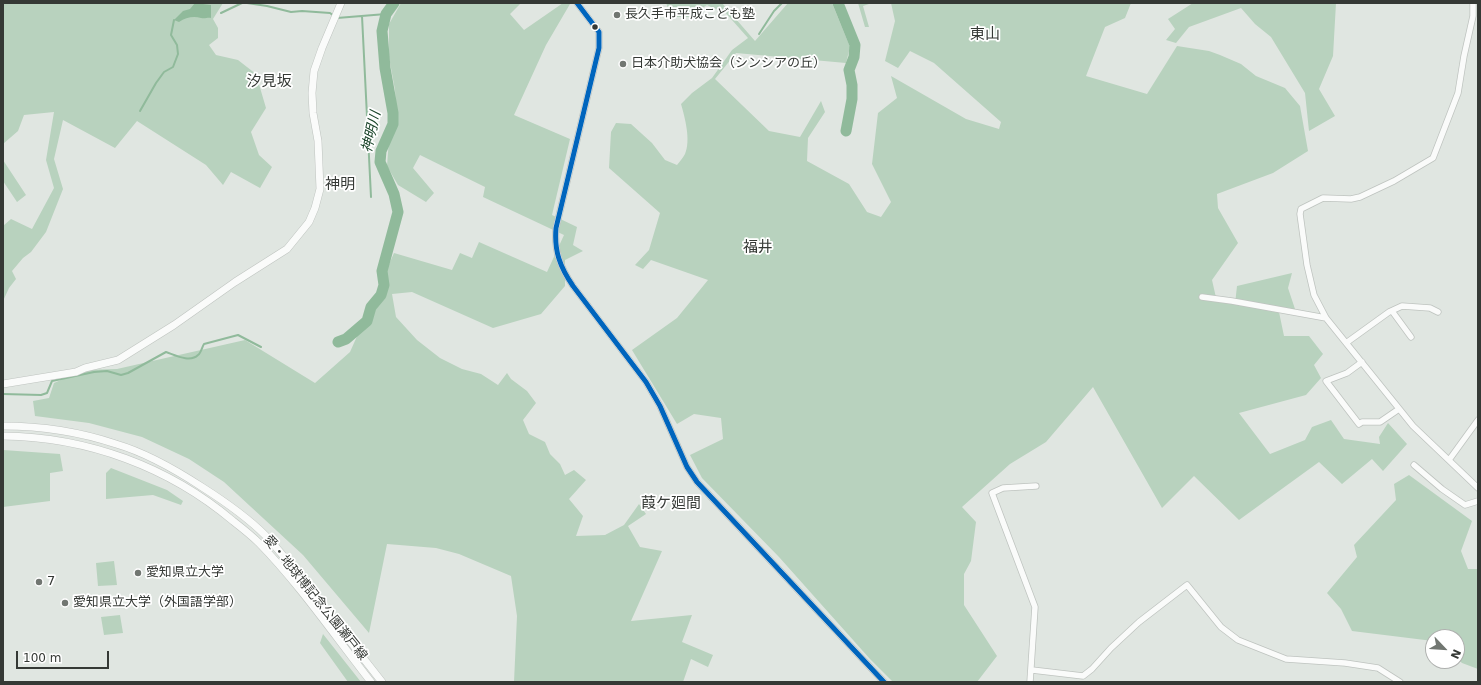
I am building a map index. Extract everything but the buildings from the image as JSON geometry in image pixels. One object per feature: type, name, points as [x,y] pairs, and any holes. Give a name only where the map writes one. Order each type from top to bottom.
[{"type":"main road","points":[[3,384],[76,372],[85,368],[118,360],[174,325],[235,282],[287,249],[309,222],[316,208],[320,189],[318,141],[313,113],[312,94],[314,72],[322,48],[342,3]]},
{"type":"main road","name":"愛・地球博記念公園瀬戸線","points":[[3,426],[26,426],[65,432],[93,437],[117,444],[139,452],[180,473],[216,496],[265,535],[296,572],[382,682]]},
{"type":"main road","name":"愛・地球博記念公園瀬戸線","points":[[3,436],[33,437],[62,441],[119,455],[177,481],[212,503],[258,542],[289,576],[371,682]]},
{"type":"street","points":[[577,3],[600,34],[600,48],[556,228],[555,240],[558,257],[563,271],[595,316],[646,382],[660,406],[687,466],[697,482],[884,682]]},
{"type":"street","points":[[1473,3],[1473,16],[1458,93],[1433,158],[1394,181],[1360,197],[1350,199],[1324,198],[1301,209],[1300,214],[1307,265],[1314,295],[1326,318],[1413,426],[1478,488]]},
{"type":"street","points":[[1202,297],[1232,300],[1326,318]]},
{"type":"street","points":[[1346,343],[1392,311],[1402,306],[1430,308],[1438,312]]},
{"type":"street","points":[[1392,311],[1411,338]]},
{"type":"street","points":[[1362,362],[1347,373],[1326,381],[1359,424],[1362,422],[1380,422],[1399,409]]},
{"type":"street","points":[[1449,460],[1478,420]]},
{"type":"street","points":[[1414,465],[1442,489],[1465,505],[1478,501]]},
{"type":"street","points":[[1030,682],[1035,607],[992,493],[1002,488],[1036,486]]},
{"type":"street","points":[[1032,670],[1083,676],[1092,669],[1111,648],[1139,622],[1187,584],[1221,627],[1238,640],[1286,659],[1344,663],[1378,668],[1400,682]]},
{"type":"shaded area","points":[[3,3],[223,3],[213,19],[218,28],[218,38],[209,45],[216,55],[238,60],[256,74],[266,108],[251,132],[259,155],[272,167],[260,188],[231,172],[223,185],[206,165],[137,121],[115,148],[63,120],[54,159],[63,189],[46,232],[31,252],[23,258],[12,271],[16,279],[9,288],[3,301],[3,226],[11,219],[32,229],[54,188],[46,160],[54,112],[24,115],[18,131],[3,144]]},
{"type":"shaded area","points":[[195,3],[211,5],[211,18],[190,17],[179,22],[174,20],[183,11],[190,9]]},
{"type":"shaded area","points":[[401,3],[521,3],[510,14],[524,30],[563,3],[570,4],[546,45],[514,115],[570,139],[552,215],[577,227],[573,245],[583,251],[565,260],[565,286],[541,314],[493,328],[412,292],[392,294],[396,317],[417,340],[440,358],[462,369],[481,374],[498,385],[507,373],[511,379],[527,391],[536,403],[523,420],[529,434],[545,442],[550,454],[560,464],[565,475],[574,470],[586,480],[569,499],[583,516],[576,536],[605,535],[624,525],[639,504],[646,514],[628,526],[640,547],[662,551],[631,621],[692,615],[682,642],[713,655],[708,667],[691,659],[683,682],[514,682],[517,616],[511,576],[459,554],[436,548],[387,544],[369,633],[303,555],[224,482],[189,459],[142,437],[89,423],[35,416],[33,401],[49,398],[54,383],[84,370],[117,369],[245,340],[315,383],[350,352],[394,253],[452,270],[460,253],[472,258],[479,242],[547,272],[564,235],[483,197],[485,187],[420,155],[413,168],[434,193],[426,202],[398,185],[387,166],[389,139],[397,124],[395,90],[389,57],[389,24]]},
{"type":"shaded area","points":[[666,3],[722,3],[755,41],[788,3],[832,3],[850,47],[846,63],[736,53],[715,79],[769,131],[800,137],[821,101],[825,112],[808,138],[807,161],[849,184],[867,212],[881,217],[891,202],[872,164],[878,113],[897,98],[891,76],[966,119],[999,129],[1001,122],[934,63],[910,51],[898,68],[885,61],[895,21],[891,3],[1131,3],[1125,18],[1105,27],[1086,76],[1147,94],[1177,46],[1209,51],[1220,55],[1241,64],[1256,76],[1285,88],[1300,106],[1308,151],[1273,173],[1217,194],[1218,208],[1238,243],[1212,280],[1217,302],[1235,304],[1237,286],[1292,273],[1288,288],[1295,309],[1279,312],[1284,336],[1309,336],[1323,354],[1314,365],[1321,378],[1306,395],[1239,413],[1270,454],[1305,440],[1312,427],[1331,420],[1344,439],[1380,444],[1379,437],[1388,423],[1407,444],[1383,471],[1372,459],[1342,484],[1319,462],[1239,520],[1194,476],[1162,508],[1093,387],[1046,442],[1010,464],[962,507],[976,522],[971,561],[964,574],[964,605],[997,656],[977,682],[893,682],[870,659],[779,557],[702,478],[690,455],[723,439],[721,418],[694,414],[677,424],[632,350],[677,318],[708,280],[651,260],[643,269],[635,265],[649,250],[660,213],[609,168],[611,132],[616,123],[631,124],[652,143],[665,160],[677,165],[685,154],[687,148],[687,129],[681,104],[692,93],[712,78],[732,50],[748,38],[724,11],[707,5],[688,17],[672,17]]},
{"type":"shaded area","points":[[858,3],[872,3],[863,6],[869,27],[865,27]]},
{"type":"shaded area","points":[[1193,3],[1336,3],[1333,56],[1319,89],[1335,116],[1309,131],[1305,93],[1271,37],[1255,24],[1241,8],[1189,27],[1176,43],[1166,40],[1175,29],[1168,19]]},
{"type":"shaded area","points":[[3,160],[26,195],[17,202],[3,181]]},
{"type":"shaded area","points":[[3,450],[60,454],[63,471],[50,473],[50,501],[3,507]]},
{"type":"shaded area","points":[[111,468],[167,490],[183,501],[181,505],[153,495],[106,499],[106,473]]},
{"type":"shaded area","points":[[1409,475],[1472,521],[1461,551],[1468,569],[1478,569],[1478,669],[1465,664],[1465,629],[1425,629],[1425,640],[1352,631],[1341,609],[1327,593],[1357,557],[1354,545],[1396,500],[1394,484]]},
{"type":"shaded area","points":[[114,561],[117,585],[98,586],[96,563]]},
{"type":"shaded area","points":[[120,615],[123,633],[104,635],[101,617]]},
{"type":"shaded area","points":[[323,634],[361,682],[348,682],[320,643]]},
{"type":"waterway","points":[[221,13],[242,3]]},
{"type":"waterway","points":[[247,3],[291,12],[302,11],[330,13],[334,16]]},
{"type":"waterway","name":"神明川","points":[[338,342],[346,339],[367,321],[371,307],[381,295],[384,285],[382,271],[398,212],[394,194],[380,162],[381,151],[393,124],[393,113],[385,68],[382,31],[386,14],[394,3]]},
{"type":"waterway","points":[[759,34],[774,11],[782,3]]},
{"type":"waterway","points":[[838,3],[855,45],[854,57],[849,70],[852,85],[852,99],[846,131]]},
{"type":"waterway","points":[[337,18],[386,14]]},
{"type":"waterway","points":[[362,16],[371,197]]},
{"type":"waterway","points":[[140,111],[164,72],[173,67],[178,54],[177,45],[171,35],[174,20]]},
{"type":"waterway","points":[[3,394],[41,395],[47,393],[52,381],[94,372],[107,371],[121,375],[128,373],[166,352],[182,358],[195,357],[199,354],[204,344],[238,335],[261,347]]},
{"type":"transit line","points":[[577,3],[599,32],[599,48],[556,228],[556,244],[561,265],[573,286],[646,382],[660,406],[687,467],[697,482],[884,682]]},
{"type":"place","name":"長久手市平成こども塾","points":[[617,15]]},
{"type":"place","name":"日本介助犬協会（シンシアの丘）","points":[[623,64]]},
{"type":"place","name":"愛知県立大学","points":[[138,573]]},
{"type":"place","name":"7","points":[[39,582]]},
{"type":"place","name":"愛知県立大学（外国語学部）","points":[[65,603]]},
{"type":"district","name":"東山","points":[[985,35]]},
{"type":"district","name":"汐見坂","points":[[269,82]]},
{"type":"district","name":"神明","points":[[340,185]]},
{"type":"district","name":"福井","points":[[758,248]]},
{"type":"district","name":"葭ケ廻間","points":[[671,504]]}]
